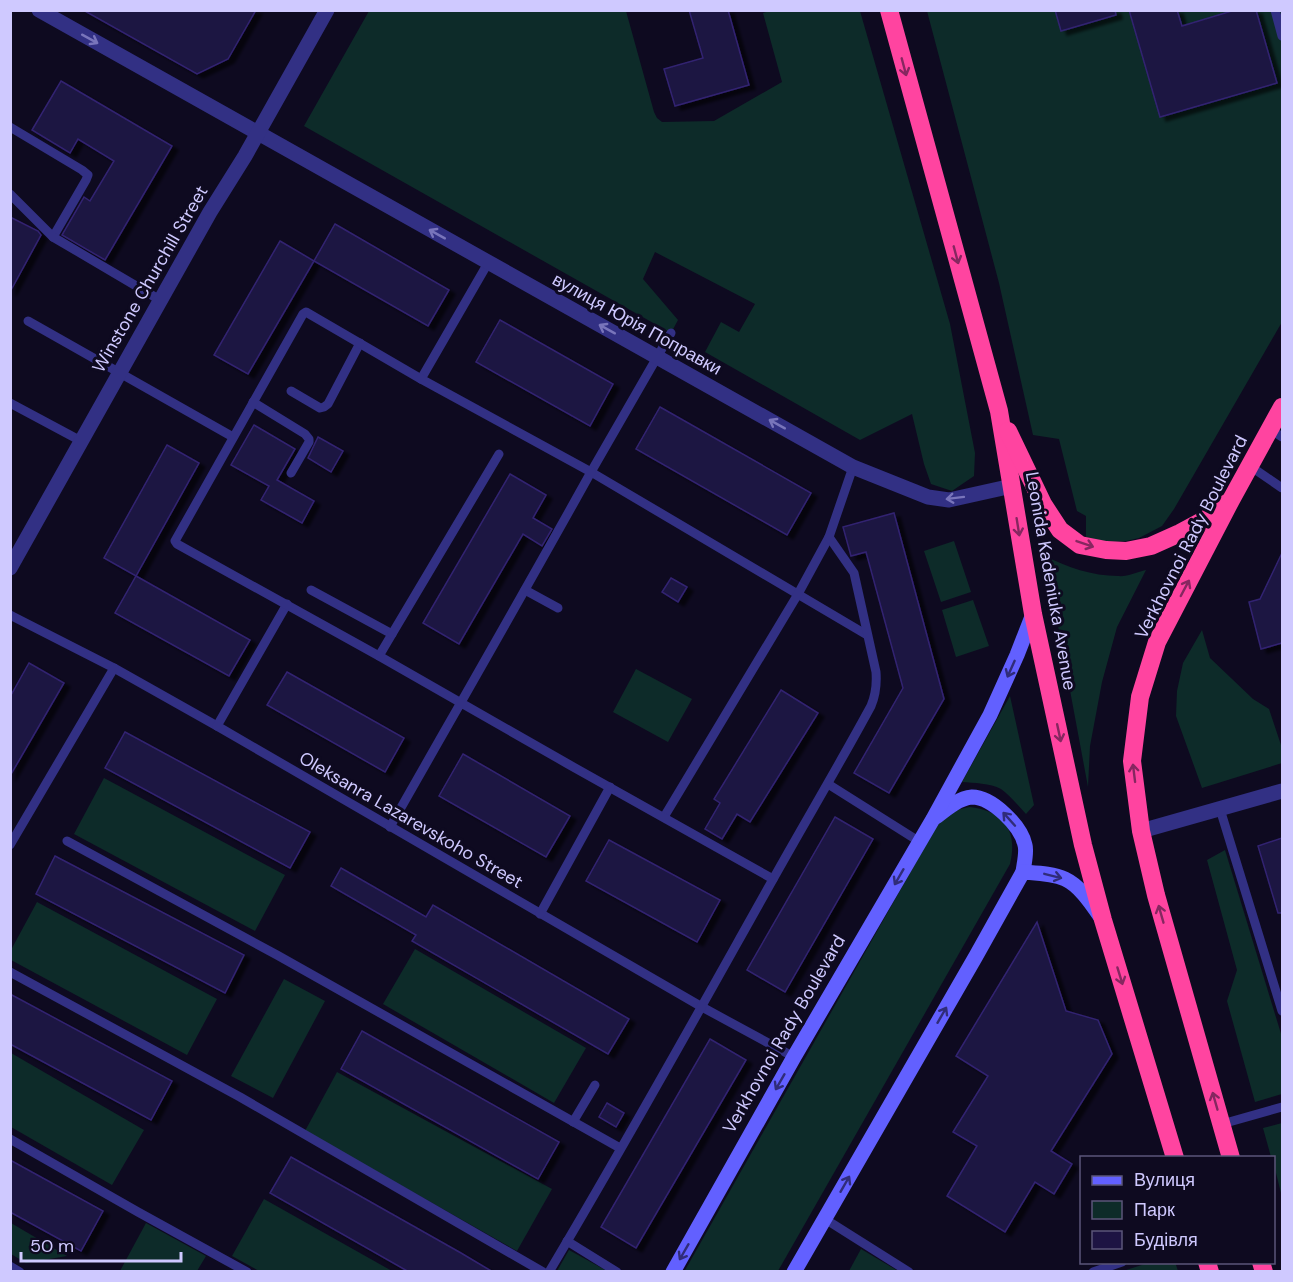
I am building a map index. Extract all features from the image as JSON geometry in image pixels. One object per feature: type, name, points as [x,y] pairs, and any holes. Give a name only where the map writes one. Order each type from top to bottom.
[{"type":"highway","name":"Leonida Kadeniuka Avenue","points":[[889,10],[999,411],[1033,614],[1083,845],[1103,920],[1175,1156]]},
{"type":"highway","name":"Verkhovnoi Rady Boulevard","points":[[1141,831],[1132,761],[1140,697],[1157,642],[1250,466],[1276,433],[1282,407]]},
{"type":"highway","points":[[999,411],[1043,504],[1060,530],[1080,545],[1126,551],[1151,546],[1206,519],[1231,501]]},
{"type":"highway","points":[[1141,831],[1156,895],[1230,1156]]},
{"type":"street","name":"вулиця Юрія Поправки","points":[[39,10],[853,467],[928,497],[950,500],[1012,486]]},
{"type":"street","name":"Winstone Churchill Street","points":[[10,568],[160,300],[327,10]]},
{"type":"street","name":"Verkhovnoi Rady Boulevard","points":[[673,1272],[794,1057],[920,842],[990,715],[1033,614]]},
{"type":"street","points":[[1141,831],[1282,791]]},
{"type":"street","name":"Verkhovnoi Rady Boulevard","points":[[794,1272],[1023,872],[1026,846],[1015,825],[1002,811],[987,802],[974,797],[960,801],[933,819]]},
{"type":"street","points":[[1023,872],[1042,873],[1065,879],[1083,893],[1103,920]]},
{"type":"lane","points":[[1275,10],[1282,36]]},
{"type":"lane","points":[[10,127],[88,175],[53,237]]},
{"type":"lane","points":[[10,194],[53,237],[160,300]]},
{"type":"lane","points":[[422,379],[488,262]]},
{"type":"lane","points":[[773,879],[175,542],[306,312],[591,472],[867,634]]},
{"type":"lane","points":[[28,321],[233,437]]},
{"type":"lane","points":[[390,827],[671,333]]},
{"type":"lane","points":[[291,391],[320,408],[324,407],[328,404],[360,343]]},
{"type":"lane","points":[[253,402],[305,434],[309,439],[291,473]]},
{"type":"lane","points":[[10,403],[81,441]]},
{"type":"lane","points":[[379,656],[499,454]]},
{"type":"lane","points":[[1250,466],[1282,488]]},
{"type":"lane","points":[[664,817],[798,594],[829,537],[853,467]]},
{"type":"lane","points":[[549,1272],[702,1007],[875,696],[876,672],[854,573],[829,537]]},
{"type":"lane","points":[[311,590],[392,634]]},
{"type":"lane","points":[[525,590],[558,608]]},
{"type":"lane","points":[[217,726],[287,604]]},
{"type":"lane","name":"Oleksanra Lazarevskoho Street","points":[[10,615],[114,668],[217,726],[702,1007],[794,1057]]},
{"type":"lane","points":[[10,845],[114,668]]},
{"type":"lane","points":[[828,784],[920,842]]},
{"type":"lane","points":[[540,914],[610,787]]},
{"type":"lane","points":[[1220,809],[1282,1011]]},
{"type":"lane","points":[[67,841],[277,955],[620,1148]]},
{"type":"lane","points":[[10,972],[250,1103],[543,1272]]},
{"type":"lane","points":[[573,1122],[595,1085]]},
{"type":"lane","points":[[1222,1124],[1282,1107]]},
{"type":"lane","points":[[10,1139],[247,1272]]},
{"type":"lane","points":[[825,1219],[909,1272]]},
{"type":"lane","points":[[567,1242],[617,1272]]},
{"type":"lane","points":[[1093,1272],[1119,1264]]},
{"type":"lane","points":[[10,1266],[20,1272]]},
{"type":"green space","points":[[773,10],[860,11],[950,324],[975,453],[974,476],[952,491],[931,484],[912,414],[860,440],[705,352],[721,322],[739,332],[755,304],[655,252],[643,279],[678,320],[671,333],[304,126],[369,11],[626,11],[654,112],[662,122],[714,121],[782,82],[763,13]]},
{"type":"green space","points":[[927,11],[1282,11],[1282,322],[1174,509],[1162,526],[1139,538],[1108,542],[1086,537],[1086,516],[1077,511],[1059,439],[1033,435],[999,283]]},
{"type":"green space","points":[[954,541],[971,592],[941,602],[924,551]]},
{"type":"green space","points":[[1045,556],[1089,573],[1108,576],[1128,575],[1146,570],[1117,627],[1102,682],[1090,746],[1088,787]]},
{"type":"green space","points":[[973,600],[989,646],[956,657],[942,610]]},
{"type":"green space","points":[[1202,630],[1210,658],[1253,699],[1269,709],[1282,748],[1282,763],[1202,788],[1176,716],[1177,691],[1183,663]]},
{"type":"green space","points":[[636,669],[692,699],[668,742],[613,712]]},
{"type":"green space","points":[[1010,696],[1034,805],[1026,814],[1011,797],[997,787],[962,782]]},
{"type":"green space","points":[[104,778],[285,875],[255,931],[74,834]]},
{"type":"green space","points":[[970,807],[992,813],[1006,825],[1012,842],[1010,864],[778,1271],[684,1272],[936,827],[951,813]]},
{"type":"green space","points":[[1225,850],[1282,1037],[1282,1094],[1255,1102],[1227,1001],[1237,970],[1207,860]]},
{"type":"green space","points":[[37,902],[217,999],[187,1055],[11,960],[11,950]]},
{"type":"green space","points":[[415,949],[586,1048],[554,1103],[383,1004]]},
{"type":"green space","points":[[284,979],[325,1001],[273,1098],[231,1076]]},
{"type":"green space","points":[[11,1053],[144,1130],[112,1185],[11,1127]]},
{"type":"green space","points":[[337,1072],[552,1189],[517,1251],[305,1131]]},
{"type":"green space","points":[[1282,1123],[1282,1197],[1275,1169],[1275,1156],[1271,1156],[1263,1128]]},
{"type":"green space","points":[[264,1199],[392,1271],[259,1271],[232,1256]]},
{"type":"green space","points":[[10,1223],[67,1256],[26,1263],[11,1254]]},
{"type":"green space","points":[[146,1223],[206,1256],[197,1271],[120,1271]]},
{"type":"green space","points":[[861,1249],[898,1271],[849,1271]]},
{"type":"green space","points":[[569,1250],[607,1271],[557,1271]]},
{"type":"green space","points":[[1145,1264],[1176,1264],[1178,1271],[1123,1271]]},
{"type":"building","points":[[83,10],[256,10],[228,59],[197,74]]},
{"type":"building","points":[[689,10],[728,10],[749,85],[675,106],[664,69],[703,58]]},
{"type":"building","points":[[1055,10],[1115,10],[1116,15],[1061,31]]},
{"type":"building","points":[[1129,10],[1177,10],[1182,26],[1235,10],[1256,10],[1277,83],[1160,117]]},
{"type":"building","points":[[61,81],[172,146],[105,260],[62,235],[84,197],[90,201],[114,161],[78,139],[70,153],[32,130]]},
{"type":"building","points":[[10,217],[38,231],[41,235],[10,292]]},
{"type":"building","points":[[335,224],[449,290],[428,326],[314,261]]},
{"type":"building","points":[[280,241],[314,261],[248,374],[214,355]]},
{"type":"building","points":[[500,320],[613,384],[590,426],[476,362]]},
{"type":"building","points":[[660,407],[811,493],[787,535],[636,449]]},
{"type":"building","points":[[254,425],[295,449],[277,480],[314,501],[302,523],[261,500],[269,486],[231,465]]},
{"type":"building","points":[[318,437],[343,451],[331,472],[308,458]]},
{"type":"building","points":[[167,445],[199,463],[136,576],[104,558]]},
{"type":"building","points":[[510,474],[546,495],[533,518],[552,529],[542,546],[523,534],[459,644],[423,623]]},
{"type":"building","points":[[894,513],[944,699],[889,793],[854,773],[903,688],[866,552],[851,556],[843,527]]},
{"type":"building","points":[[1282,553],[1282,643],[1261,649],[1249,602],[1260,599]]},
{"type":"building","points":[[136,576],[250,640],[229,676],[115,613]]},
{"type":"building","points":[[671,578],[687,587],[678,602],[662,592]]},
{"type":"building","points":[[29,663],[64,683],[10,776],[10,697]]},
{"type":"building","points":[[287,672],[404,738],[385,772],[267,705]]},
{"type":"building","points":[[781,690],[818,713],[750,822],[737,814],[722,839],[705,829],[720,803],[714,799]]},
{"type":"building","points":[[125,732],[310,832],[290,868],[105,768]]},
{"type":"building","points":[[463,754],[570,816],[546,857],[439,796]]},
{"type":"building","points":[[835,817],[873,839],[785,992],[747,970]]},
{"type":"building","points":[[1282,838],[1282,913],[1278,913],[1258,846]]},
{"type":"building","points":[[609,840],[720,900],[697,942],[586,881]]},
{"type":"building","points":[[55,856],[244,955],[225,993],[36,894]]},
{"type":"building","points":[[341,868],[426,917],[433,905],[629,1019],[608,1054],[412,941],[416,935],[331,886]]},
{"type":"building","points":[[1037,922],[1066,1011],[1098,1020],[1112,1054],[1051,1151],[1072,1164],[1054,1194],[1035,1182],[1005,1232],[947,1196],[977,1146],[953,1132],[988,1076],[956,1056]]},
{"type":"building","points":[[10,994],[172,1081],[151,1120],[10,1044]]},
{"type":"building","points":[[362,1031],[559,1142],[538,1179],[341,1069]]},
{"type":"building","points":[[710,1039],[746,1060],[636,1248],[601,1227]]},
{"type":"building","points":[[607,1103],[624,1113],[616,1127],[599,1117]]},
{"type":"building","points":[[291,1157],[493,1272],[409,1272],[270,1193]]},
{"type":"building","points":[[10,1160],[103,1211],[81,1251],[10,1212]]}]
